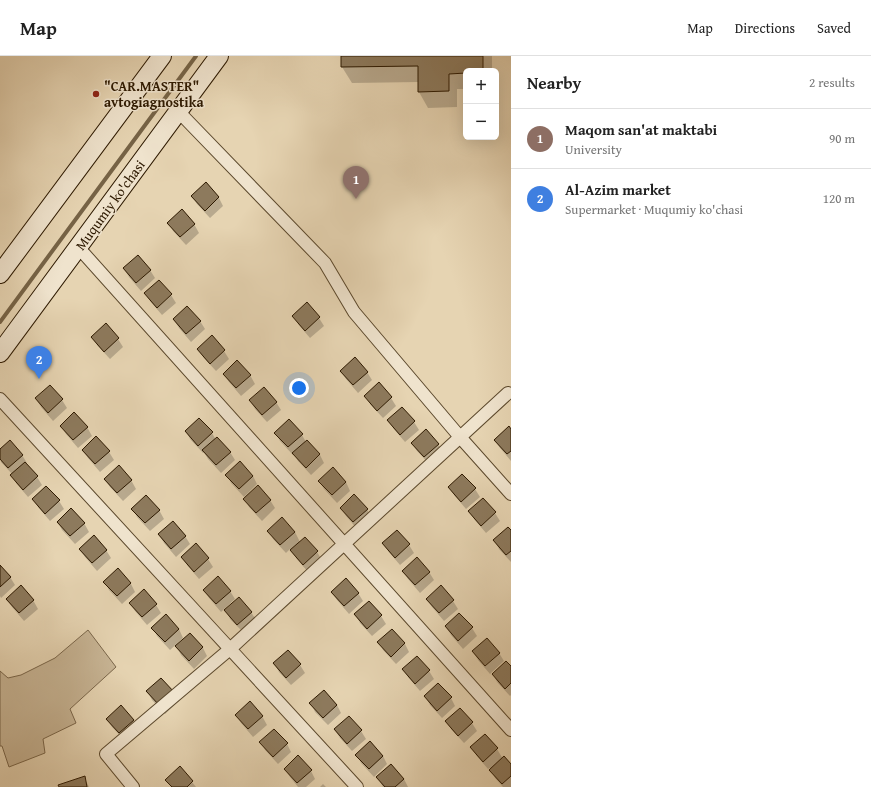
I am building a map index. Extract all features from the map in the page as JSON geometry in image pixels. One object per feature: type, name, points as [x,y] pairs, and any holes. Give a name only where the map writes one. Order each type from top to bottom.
[{"type":"main road","points":[[0,274],[162,56]]},
{"type":"main road","name":"Muqumiy ko'chasi","points":[[0,353],[219,56]]},
{"type":"street","points":[[178,111],[325,263],[354,312],[460,437],[511,494]]},
{"type":"street","points":[[78,247],[511,730]]},
{"type":"street","points":[[132,787],[106,754],[230,649],[508,392]]},
{"type":"street","points":[[0,400],[356,787]]},
{"type":"shaded area","points":[[88,630],[116,667],[70,709],[76,723],[43,739],[45,753],[9,767],[2,746],[0,746],[0,671],[8,678],[21,675],[55,658]]},
{"type":"building","points":[[341,56],[483,56],[483,68],[463,68],[463,73],[449,74],[449,91],[418,92],[418,66],[341,67]]},
{"type":"building","points":[[206,182],[219,197],[205,211],[191,196]]},
{"type":"building","points":[[182,209],[195,224],[180,237],[167,223]]},
{"type":"building","points":[[138,255],[151,270],[136,283],[123,268]]},
{"type":"building","points":[[159,280],[172,294],[157,308],[144,293]]},
{"type":"building","points":[[307,302],[320,317],[305,331],[292,316]]},
{"type":"building","points":[[187,306],[201,321],[186,334],[173,319]]},
{"type":"building","points":[[106,323],[119,338],[104,352],[91,337]]},
{"type":"building","points":[[212,335],[225,350],[210,364],[197,349]]},
{"type":"building","points":[[355,357],[368,372],[353,385],[340,371]]},
{"type":"building","points":[[237,360],[251,375],[236,388],[223,374]]},
{"type":"building","points":[[379,382],[392,397],[377,411],[364,396]]},
{"type":"building","points":[[50,385],[63,399],[48,413],[35,398]]},
{"type":"building","points":[[264,387],[277,402],[262,415],[249,400]]},
{"type":"building","points":[[402,407],[415,421],[400,435],[387,420]]},
{"type":"building","points":[[74,412],[88,427],[73,440],[60,426]]},
{"type":"building","points":[[199,418],[213,432],[198,446],[185,431]]},
{"type":"building","points":[[289,419],[303,434],[288,447],[274,433]]},
{"type":"building","points":[[509,426],[511,429],[511,451],[507,454],[494,440]]},
{"type":"building","points":[[426,429],[439,444],[424,457],[411,443]]},
{"type":"building","points":[[96,436],[110,451],[95,464],[82,450]]},
{"type":"building","points":[[217,437],[231,452],[216,465],[202,450]]},
{"type":"building","points":[[10,440],[23,455],[8,468],[0,459],[0,449]]},
{"type":"building","points":[[307,440],[320,454],[306,468],[292,453]]},
{"type":"building","points":[[240,461],[253,476],[239,489],[225,475]]},
{"type":"building","points":[[25,462],[38,476],[23,490],[10,475]]},
{"type":"building","points":[[119,465],[132,480],[117,493],[104,479]]},
{"type":"building","points":[[333,467],[346,482],[332,495],[318,481]]},
{"type":"building","points":[[462,474],[476,488],[461,502],[448,487]]},
{"type":"building","points":[[258,485],[271,500],[256,513],[243,499]]},
{"type":"building","points":[[46,486],[60,500],[45,514],[32,499]]},
{"type":"building","points":[[354,494],[368,509],[353,522],[340,508]]},
{"type":"building","points":[[146,495],[160,510],[145,523],[131,509]]},
{"type":"building","points":[[483,498],[496,512],[481,526],[468,511]]},
{"type":"building","points":[[71,508],[85,523],[70,536],[57,522]]},
{"type":"building","points":[[282,517],[295,532],[280,545],[267,531]]},
{"type":"building","points":[[173,521],[186,536],[171,549],[158,534]]},
{"type":"building","points":[[508,527],[511,530],[511,551],[506,555],[493,540]]},
{"type":"building","points":[[397,530],[410,544],[395,558],[382,543]]},
{"type":"building","points":[[94,535],[107,550],[92,563],[79,549]]},
{"type":"building","points":[[305,537],[318,551],[303,565],[290,550]]},
{"type":"building","points":[[196,543],[209,558],[194,572],[181,557]]},
{"type":"building","points":[[417,557],[430,572],[415,585],[402,571]]},
{"type":"building","points":[[0,565],[11,577],[0,587]]},
{"type":"building","points":[[118,568],[131,583],[117,596],[103,582]]},
{"type":"building","points":[[218,576],[231,591],[216,604],[203,590]]},
{"type":"building","points":[[346,578],[359,593],[344,606],[331,592]]},
{"type":"building","points":[[21,585],[34,600],[19,613],[6,599]]},
{"type":"building","points":[[441,585],[454,600],[439,613],[426,599]]},
{"type":"building","points":[[144,589],[157,604],[142,617],[129,603]]},
{"type":"building","points":[[239,597],[252,612],[237,625],[224,610]]},
{"type":"building","points":[[369,601],[382,615],[367,629],[354,614]]},
{"type":"building","points":[[459,613],[473,627],[458,641],[445,626]]},
{"type":"building","points":[[166,614],[179,629],[165,642],[151,628]]},
{"type":"building","points":[[392,629],[405,643],[391,657],[377,642]]},
{"type":"building","points":[[190,633],[203,647],[189,661],[175,646]]},
{"type":"building","points":[[487,638],[500,653],[485,666],[472,651]]},
{"type":"building","points":[[288,650],[301,664],[286,678],[273,663]]},
{"type":"building","points":[[417,656],[430,670],[415,684],[402,669]]},
{"type":"building","points":[[506,661],[511,666],[511,683],[505,689],[492,674]]},
{"type":"building","points":[[161,678],[175,693],[160,706],[146,691]]},
{"type":"building","points":[[438,683],[452,697],[437,711],[424,696]]},
{"type":"building","points":[[324,690],[337,705],[323,718],[309,703]]},
{"type":"building","points":[[250,701],[263,716],[248,729],[235,715]]},
{"type":"building","points":[[121,705],[134,720],[119,733],[106,719]]},
{"type":"building","points":[[460,708],[473,722],[458,736],[445,721]]},
{"type":"building","points":[[349,716],[362,730],[347,744],[334,729]]},
{"type":"building","points":[[274,729],[288,743],[273,757],[259,742]]},
{"type":"building","points":[[485,734],[498,748],[483,762],[470,747]]},
{"type":"building","points":[[370,741],[383,756],[369,769],[355,755]]},
{"type":"building","points":[[298,755],[312,770],[297,783],[284,769]]},
{"type":"building","points":[[504,756],[511,764],[511,776],[502,784],[489,770]]},
{"type":"building","points":[[391,764],[404,779],[395,787],[385,787],[376,777]]},
{"type":"building","points":[[180,766],[193,781],[187,787],[172,787],[165,780]]},
{"type":"building","points":[[85,776],[87,787],[59,787],[58,785]]},
{"type":"waterway","points":[[0,322],[196,56]]},
{"type":"place","name":"\"CAR.MASTER\" avtogiagnostika","points":[[96,94]]},
{"type":"place","name":"Maqom san'at maktabi","points":[[356,199]]},
{"type":"place","name":"Al-Azim market","points":[[39,379]]}]
